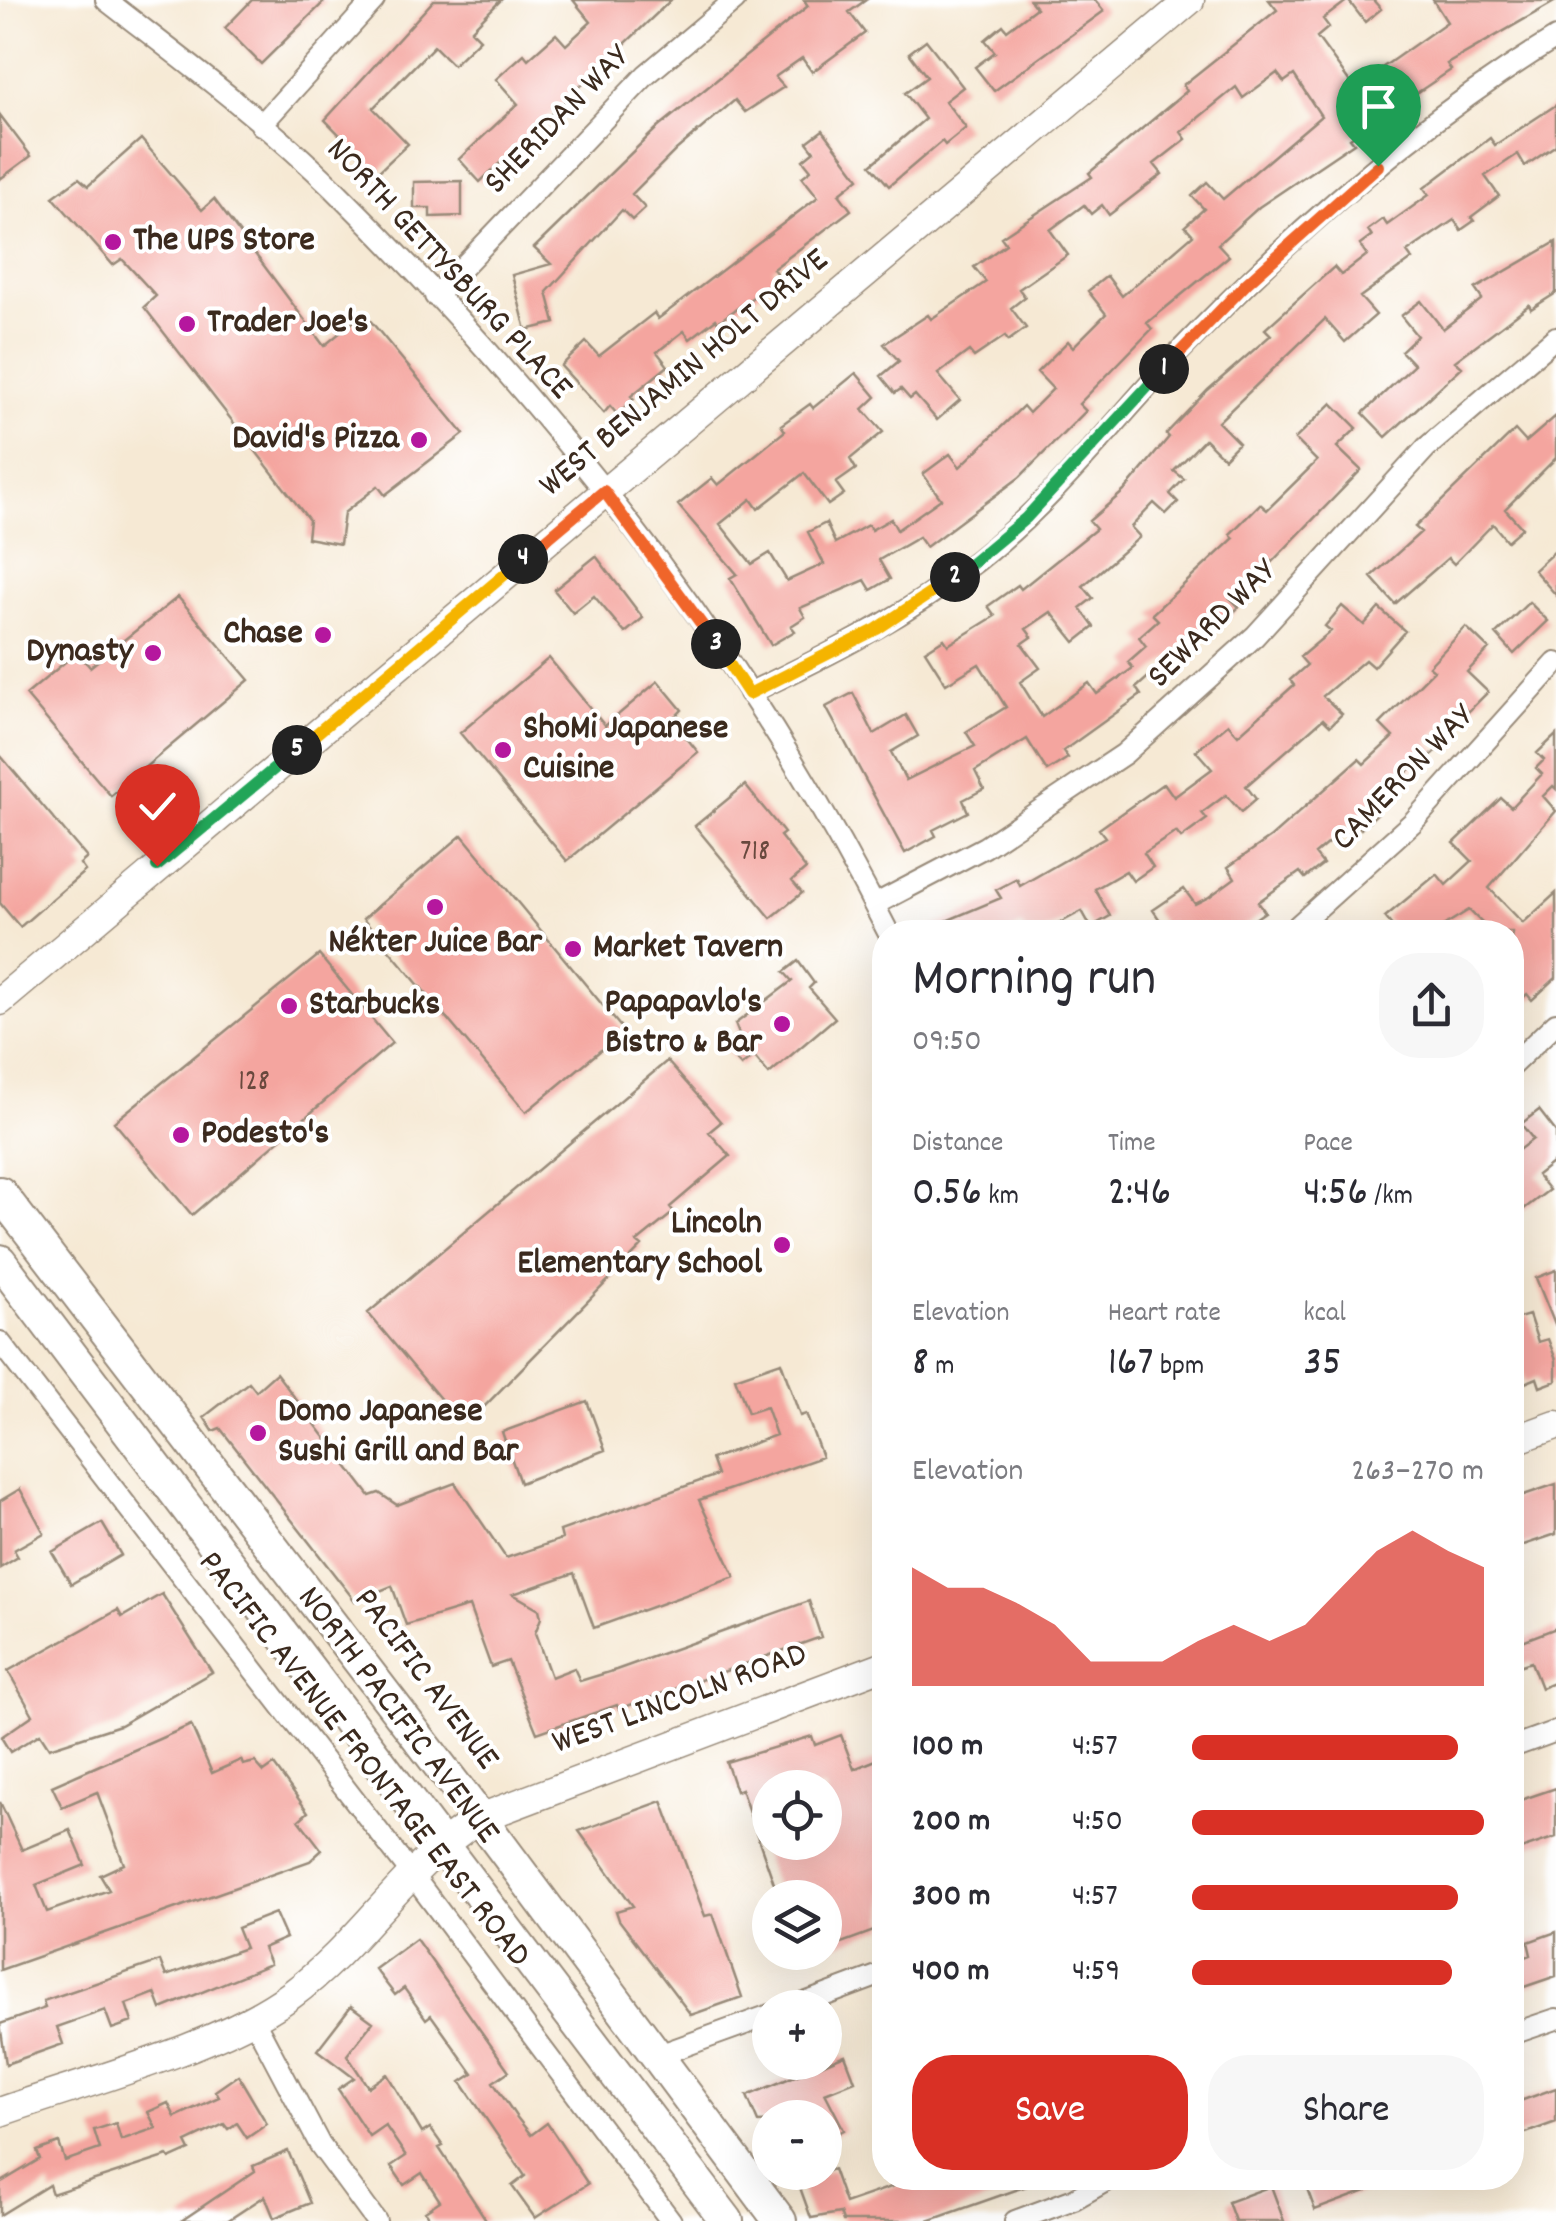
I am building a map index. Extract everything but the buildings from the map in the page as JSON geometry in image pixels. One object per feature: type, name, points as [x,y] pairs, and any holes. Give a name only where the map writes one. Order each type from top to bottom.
[{"type":"main road","name":"WEST BENJAMIN HOLT DRIVE","points":[[0,1001],[1190,0]]},
{"type":"main road","name":"PACIFIC AVENUE","points":[[0,1193],[480,1818],[780,2221]]},
{"type":"main road","name":"NORTH PACIFIC AVENUE","points":[[0,1261],[727,2221]]},
{"type":"main road","points":[[1524,1437],[1556,1425]]},
{"type":"main road","name":"WEST LINCOLN ROAD","points":[[0,2112],[254,2020],[322,1970],[410,1872],[442,1842],[480,1818],[872,1669]]},
{"type":"street","name":"NORTH GETTYSBURG PLACE","points":[[106,0],[262,125],[333,188],[435,296],[604,491],[749,694],[882,920]]},
{"type":"street","points":[[262,125],[374,0]]},
{"type":"street","name":"SHERIDAN WAY","points":[[435,296],[646,75],[735,0]]},
{"type":"street","points":[[749,694],[877,629],[979,559],[1087,458],[1176,356],[1304,230],[1448,111],[1556,38]]},
{"type":"street","name":"SEWARD WAY","points":[[874,905],[985,847],[1124,754],[1254,636],[1426,448],[1556,337]]},
{"type":"street","name":"CAMERON WAY","points":[[1303,920],[1413,822],[1556,663]]},
{"type":"street","points":[[1524,1054],[1556,1023]]},
{"type":"street","name":"PACIFIC AVENUE FRONTAGE EAST ROAD","points":[[0,1342],[410,1872],[671,2221]]},
{"type":"street","points":[[1524,1743],[1556,1731]]},
{"type":"street","points":[[839,1990],[872,1978]]},
{"type":"street","points":[[1524,2030],[1556,2019]]},
{"type":"street","points":[[254,2020],[290,2096],[371,2215],[348,2221]]},
{"type":"street","points":[[659,2055],[752,2021]]},
{"type":"street","points":[[1015,2221],[1090,2190]]},
{"type":"place","name":"The UPS Store","points":[[113,242]]},
{"type":"place","name":"Trader Joe's","points":[[187,324]]},
{"type":"place","name":"David's Pizza","points":[[419,440]]},
{"type":"place","name":"Chase","points":[[323,635]]},
{"type":"place","name":"Dynasty","points":[[153,653]]},
{"type":"place","name":"ShoMi Japanese Cuisine","points":[[503,750]]},
{"type":"place","name":"Nékter Juice Bar","points":[[435,907]]},
{"type":"place","name":"Market Tavern","points":[[573,949]]},
{"type":"place","name":"Starbucks","points":[[289,1006]]},
{"type":"place","name":"Papapavlo's Bistro & Bar","points":[[782,1024]]},
{"type":"place","name":"Podesto's","points":[[181,1135]]},
{"type":"place","name":"Lincoln Elementary School","points":[[782,1245]]},
{"type":"place","name":"Domo Japanese Sushi Grill and Bar","points":[[258,1433]]},
{"type":"route","points":[[157,866],[604,491],[707,630],[749,694],[877,629],[938,590],[1026,518],[1087,458],[1176,356],[1247,283],[1378,166]]}]
